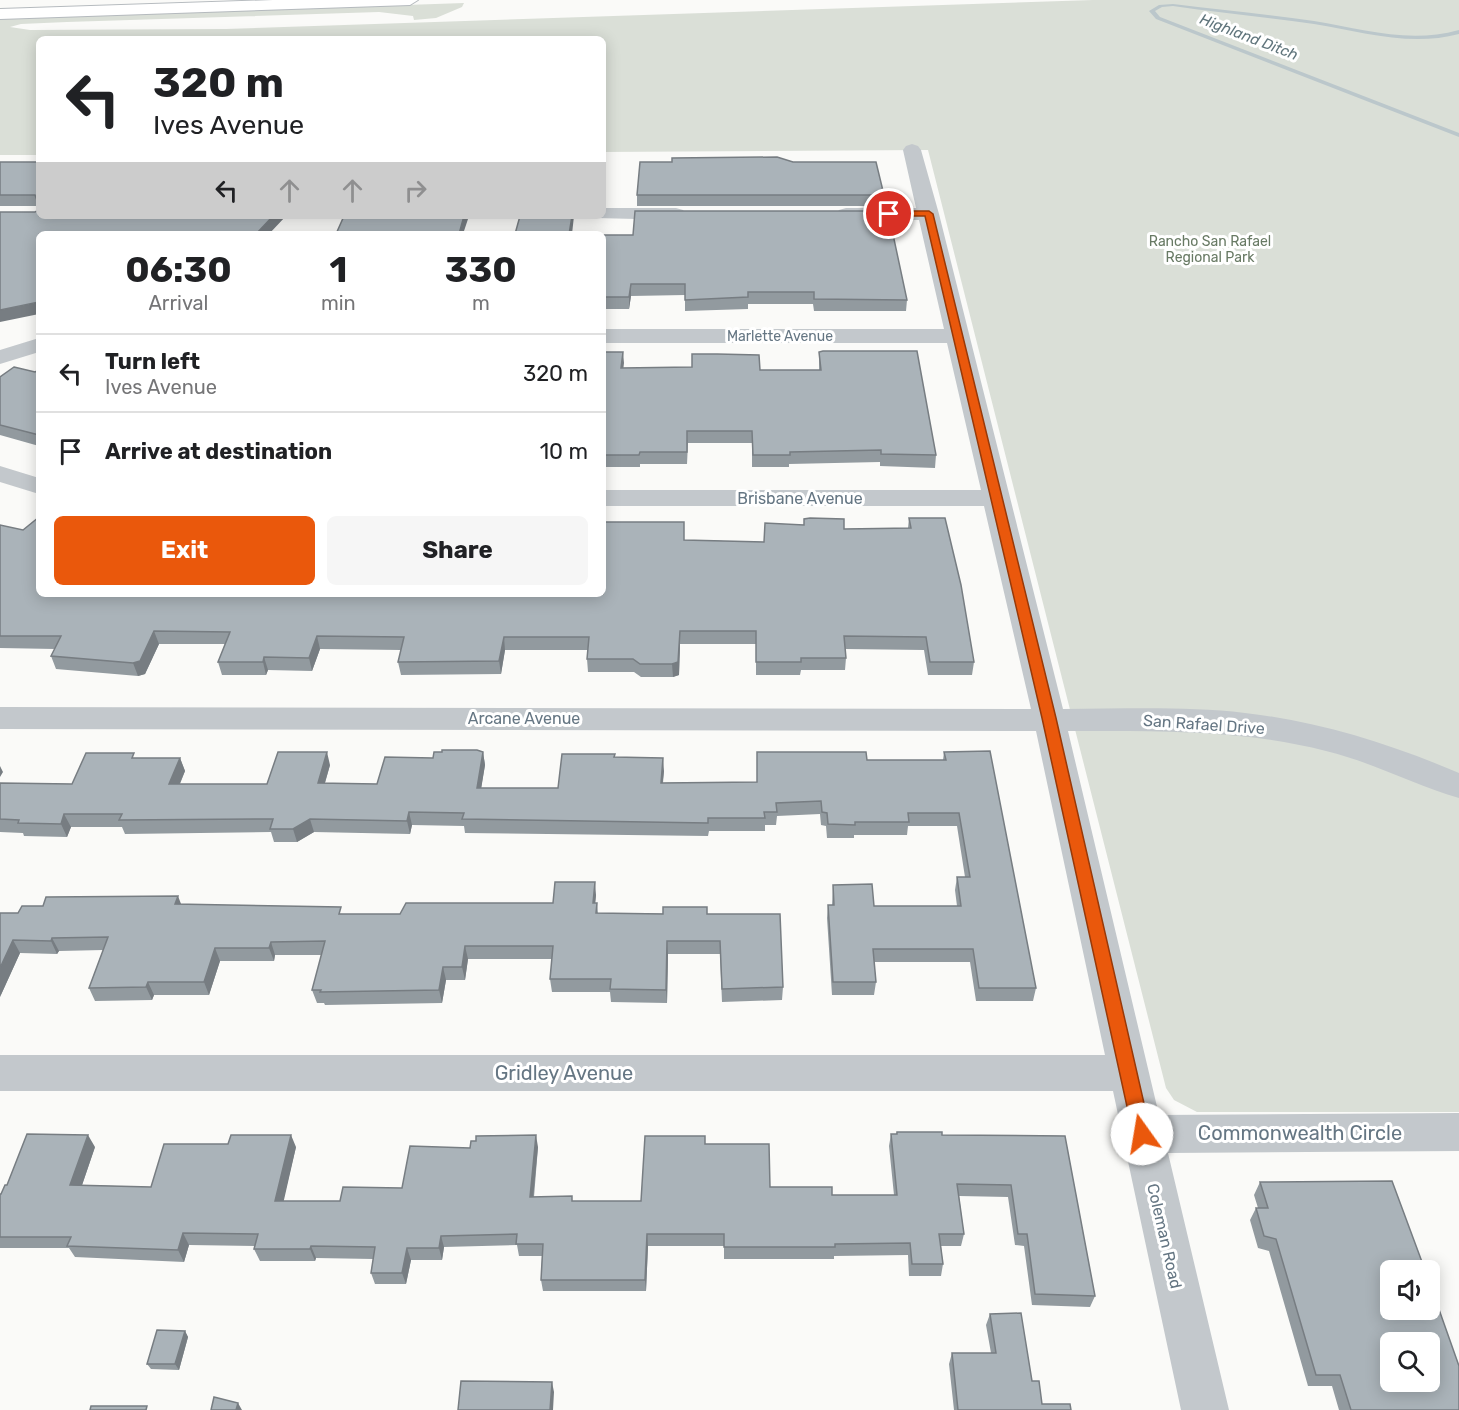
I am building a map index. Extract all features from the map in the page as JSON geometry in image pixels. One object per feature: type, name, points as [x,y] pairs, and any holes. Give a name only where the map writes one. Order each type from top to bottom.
[{"type":"main road","points":[[0,4],[115,0]]},
{"type":"main road","points":[[0,14],[206,3],[410,0]]},
{"type":"street","name":"Coleman Road","points":[[912,150],[1049,718],[1205,1410]]},
{"type":"street","points":[[606,214],[698,214]]},
{"type":"street","points":[[829,214],[929,214]]},
{"type":"street","name":"Marlette Avenue","points":[[606,336],[957,336]]},
{"type":"street","points":[[0,357],[36,346]]},
{"type":"street","points":[[0,474],[36,485]]},
{"type":"street","name":"Brisbane Avenue","points":[[606,498],[996,498]]},
{"type":"street","name":"Arcane Avenue","points":[[0,718],[1049,718]]},
{"type":"street","name":"San Rafael Drive","points":[[1049,718],[1247,724],[1323,739],[1424,770],[1459,786]]},
{"type":"street","name":"Gridley Avenue","points":[[0,1072],[1128,1073]]},
{"type":"street","name":"Commonwealth Circle","points":[[1142,1134],[1459,1132]]},
{"type":"green space","name":"Rancho San Rafael Regional Park","points":[[1093,0],[1459,0],[1459,1112],[1197,1112],[1174,1100],[1166,1088],[928,150],[606,152],[606,36],[36,36],[36,155],[0,155],[0,19],[464,3],[462,7],[436,18],[414,20],[413,16],[379,12],[67,22],[21,24],[10,27],[30,30],[226,29]]},
{"type":"building","points":[[777,157],[793,162],[876,162],[884,195],[637,195],[640,162],[672,162],[672,158]]},
{"type":"building","points":[[0,162],[36,162],[36,198],[35,195],[0,195]]},
{"type":"building","points":[[635,211],[888,211],[907,300],[814,299],[814,292],[748,292],[748,297],[685,300],[685,284],[631,284],[629,297],[606,297],[606,235],[633,235]]},
{"type":"building","points":[[0,212],[35,212],[36,219],[270,219],[259,231],[36,231],[36,303],[0,310]]},
{"type":"building","points":[[343,219],[463,219],[460,231],[337,231]]},
{"type":"building","points":[[519,219],[572,219],[570,231],[516,231]]},
{"type":"building","points":[[917,351],[936,455],[881,454],[881,450],[753,455],[752,431],[687,431],[687,452],[606,455],[606,352],[623,352],[621,368],[692,367],[692,354],[717,354],[759,355],[760,370],[821,370],[819,352]]},
{"type":"building","points":[[14,367],[36,372],[36,434],[0,425],[0,377]]},
{"type":"building","points":[[810,518],[844,519],[844,529],[911,528],[909,518],[945,518],[961,585],[974,662],[930,662],[926,637],[844,636],[846,658],[801,658],[801,662],[756,662],[756,631],[680,631],[678,662],[672,664],[640,664],[633,659],[587,659],[589,637],[504,637],[499,661],[398,662],[404,637],[317,636],[309,658],[264,657],[263,662],[218,662],[230,632],[154,631],[140,661],[133,663],[51,656],[61,636],[0,636],[0,525],[23,530],[36,519],[36,597],[606,597],[606,522],[684,522],[684,540],[764,542],[765,523],[804,525],[804,519]]},
{"type":"building","points":[[442,750],[483,752],[477,788],[558,788],[562,754],[615,754],[614,757],[663,758],[661,783],[757,782],[757,752],[866,752],[867,760],[946,760],[944,752],[990,751],[1036,988],[979,988],[973,949],[873,949],[876,982],[833,982],[828,905],[834,905],[833,885],[872,884],[874,906],[961,906],[957,877],[970,877],[959,813],[908,813],[909,822],[828,824],[827,813],[822,812],[821,801],[776,803],[777,812],[764,812],[765,818],[708,818],[708,823],[462,819],[464,813],[409,812],[407,821],[310,819],[293,829],[270,829],[273,819],[119,820],[122,814],[64,814],[61,824],[18,823],[19,820],[0,819],[0,783],[72,784],[86,753],[134,753],[132,758],[180,758],[169,784],[267,784],[278,752],[327,752],[318,783],[377,784],[385,757],[433,758],[434,752],[442,752]]},
{"type":"building","points":[[555,882],[595,882],[593,903],[597,903],[596,913],[663,914],[663,907],[707,907],[707,914],[780,914],[783,987],[722,989],[720,941],[667,941],[666,990],[610,989],[611,979],[550,979],[553,946],[465,946],[462,967],[443,967],[439,990],[320,992],[321,990],[312,990],[325,941],[271,942],[269,948],[215,948],[204,982],[148,982],[146,987],[89,988],[108,937],[52,938],[51,941],[13,940],[0,968],[0,913],[18,913],[22,906],[43,906],[46,897],[178,896],[175,904],[341,907],[339,914],[400,914],[406,903],[553,903]]},
{"type":"building","points":[[897,1132],[942,1132],[942,1135],[1065,1136],[1095,1296],[1035,1294],[1027,1234],[1018,1234],[1011,1185],[957,1184],[964,1234],[939,1234],[943,1264],[912,1264],[910,1243],[835,1244],[835,1247],[724,1247],[724,1234],[647,1234],[645,1280],[541,1280],[543,1244],[516,1244],[517,1234],[441,1236],[439,1248],[407,1248],[402,1273],[371,1273],[375,1247],[311,1246],[310,1249],[254,1249],[258,1234],[183,1233],[178,1250],[67,1246],[71,1237],[0,1237],[0,1194],[7,1185],[27,1134],[88,1135],[70,1185],[151,1187],[164,1144],[228,1144],[231,1135],[291,1135],[275,1201],[340,1201],[343,1187],[402,1188],[410,1146],[470,1148],[471,1141],[476,1141],[476,1136],[536,1135],[530,1197],[572,1196],[572,1201],[641,1201],[645,1136],[705,1136],[705,1144],[769,1144],[770,1187],[832,1187],[832,1195],[897,1195],[891,1134],[897,1134]]},
{"type":"building","points":[[1392,1181],[1421,1260],[1380,1260],[1380,1320],[1440,1320],[1440,1312],[1459,1366],[1459,1410],[1351,1410],[1340,1375],[1316,1375],[1276,1239],[1264,1236],[1256,1208],[1268,1208],[1260,1182]]},
{"type":"building","points":[[1021,1313],[1032,1381],[1039,1381],[1042,1404],[1070,1404],[1071,1410],[958,1410],[952,1353],[996,1353],[990,1314]]},
{"type":"building","points":[[157,1330],[185,1331],[175,1364],[147,1364]]},
{"type":"building","points":[[461,1381],[552,1382],[550,1410],[458,1410]]},
{"type":"building","points":[[214,1397],[238,1403],[236,1410],[211,1410]]},
{"type":"building","points":[[91,1406],[147,1406],[146,1410],[90,1410]]},
{"type":"waterway","name":"Highland Ditch","points":[[1459,32],[1441,37],[1400,37],[1315,23],[1173,5],[1161,6],[1152,11],[1158,18],[1459,135]]},
{"type":"route","points":[[889,214],[929,214],[1049,718],[1142,1134]]}]
